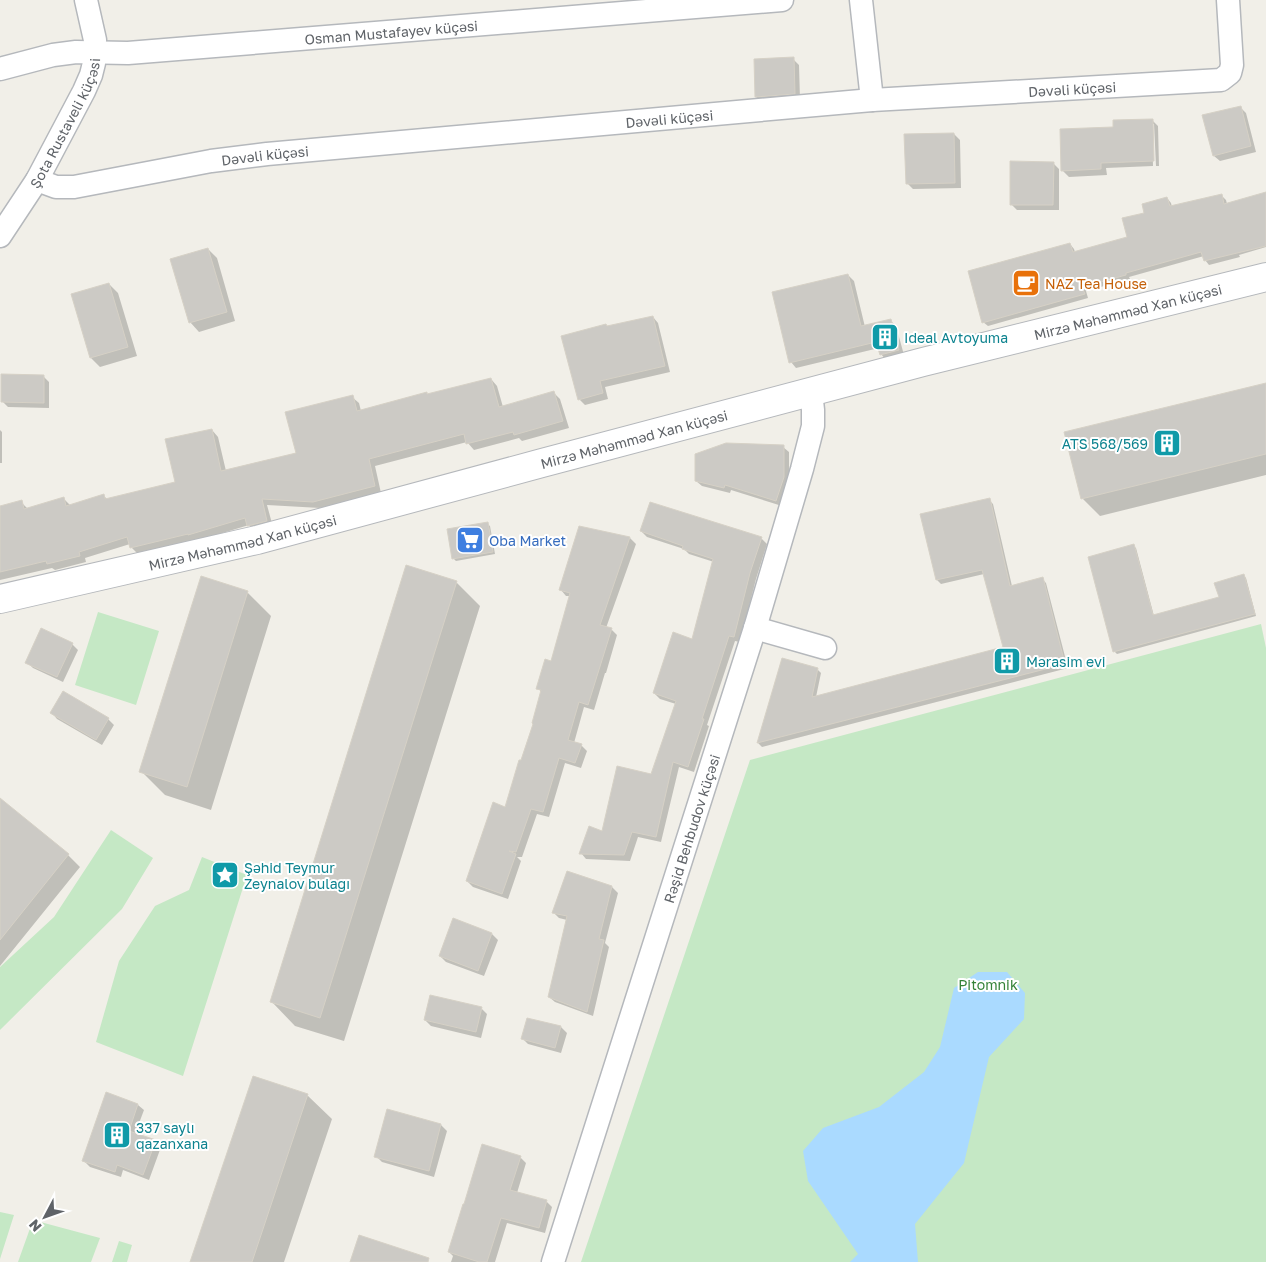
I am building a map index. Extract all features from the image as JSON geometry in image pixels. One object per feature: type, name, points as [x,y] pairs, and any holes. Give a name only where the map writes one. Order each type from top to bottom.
[{"type":"street","name":"Şota Rustaveli küçəsi","points":[[0,236],[37,180],[91,75],[94,63],[95,40],[86,0]]},
{"type":"street","name":"Osman Mustafayev küçəsi","points":[[0,69],[58,54],[76,52],[128,53],[782,0]]},
{"type":"street","points":[[861,0],[872,100]]},
{"type":"street","name":"Dəvəli küçəsi","points":[[37,180],[56,187],[74,187],[211,161],[267,154],[872,100],[1221,80],[1230,73],[1232,65],[1228,0]]},
{"type":"street","name":"Mirzə Məhəmməd Xan küçəsi","points":[[0,599],[257,540],[923,362],[1266,277]]},
{"type":"street","name":"Rəşid Behbudov küçəsi","points":[[554,1262],[755,628],[802,469],[813,426],[811,392]]},
{"type":"street","points":[[755,628],[825,648]]},
{"type":"green space","points":[[98,612],[159,631],[136,705],[75,685]]},
{"type":"green space","name":"Pitomnik","points":[[1261,624],[1266,648],[1266,1262],[581,1262],[750,760]]},
{"type":"green space","points":[[111,830],[153,858],[122,909],[0,1030],[0,967],[54,917]]},
{"type":"green space","points":[[202,857],[247,875],[183,1076],[96,1042],[119,961],[155,906],[189,890]]},
{"type":"green space","points":[[0,1212],[14,1215],[0,1259]]},
{"type":"green space","points":[[33,1220],[100,1238],[91,1262],[18,1262]]},
{"type":"green space","points":[[119,1241],[132,1245],[127,1262],[112,1262]]},
{"type":"water","points":[[978,972],[1007,972],[1025,993],[1024,1019],[989,1057],[964,1163],[915,1224],[918,1262],[850,1262],[858,1254],[808,1181],[803,1151],[823,1128],[879,1107],[924,1072],[940,1047],[954,988]]},
{"type":"building","points":[[794,57],[795,94],[755,97],[754,59]]},
{"type":"building","points":[[1241,106],[1251,146],[1213,156],[1202,115]]},
{"type":"building","points":[[1153,119],[1154,161],[1101,163],[1101,169],[1061,171],[1060,129],[1113,127],[1113,120]]},
{"type":"building","points":[[954,133],[955,183],[906,184],[904,134]]},
{"type":"building","points":[[1010,161],[1054,162],[1053,205],[1010,205]]},
{"type":"building","points":[[1266,192],[1266,246],[1204,261],[1201,252],[1082,287],[1085,294],[982,323],[968,271],[1070,243],[1073,252],[1127,237],[1122,218],[1144,213],[1142,204],[1167,197],[1170,206],[1222,194],[1224,204]]},
{"type":"building","points":[[208,248],[227,312],[189,323],[170,259]]},
{"type":"building","points":[[848,274],[861,326],[891,319],[899,350],[880,355],[876,342],[789,363],[772,292]]},
{"type":"building","points":[[109,283],[128,347],[90,358],[71,294]]},
{"type":"building","points":[[653,316],[665,366],[600,381],[603,393],[578,400],[561,336],[606,324],[607,326]]},
{"type":"building","points":[[1,374],[44,375],[44,403],[1,402]]},
{"type":"building","points":[[491,378],[499,407],[554,391],[563,421],[514,435],[513,432],[466,444],[464,434],[369,459],[375,486],[313,502],[262,499],[267,521],[247,526],[245,518],[188,535],[130,548],[127,537],[79,552],[80,556],[47,564],[46,561],[0,572],[0,506],[22,500],[24,509],[64,497],[66,506],[104,494],[105,499],[175,482],[165,439],[212,429],[221,471],[296,453],[285,412],[353,395],[357,411],[427,392],[427,394]]},
{"type":"building","name":"ATS 568/569","points":[[1266,383],[1266,454],[1081,499],[1064,432]]},
{"type":"building","points":[[726,443],[784,445],[784,477],[776,501],[725,485],[724,488],[695,481],[695,454]]},
{"type":"building","name":"Mərasim evi","points":[[990,498],[1010,586],[1043,577],[1065,664],[757,743],[782,658],[818,668],[812,697],[1003,647],[982,570],[936,580],[920,514]]},
{"type":"building","points":[[650,502],[762,537],[750,573],[734,637],[729,636],[688,767],[673,762],[656,837],[632,832],[624,855],[579,854],[589,826],[602,831],[617,766],[651,774],[676,701],[653,693],[673,632],[692,639],[713,559],[682,549],[683,546],[640,531]]},
{"type":"building","name":"Oba Market","points":[[488,522],[493,552],[452,559],[447,529]]},
{"type":"building","points":[[579,526],[630,537],[600,625],[612,628],[588,705],[579,702],[568,740],[582,744],[575,763],[559,758],[543,812],[531,809],[516,852],[509,851],[516,854],[502,894],[466,881],[493,802],[505,807],[519,760],[521,760],[533,724],[541,690],[536,689],[545,659],[551,661],[570,593],[559,590]]},
{"type":"building","points":[[1134,544],[1153,615],[1219,597],[1214,583],[1244,574],[1255,614],[1113,652],[1088,557]]},
{"type":"building","points":[[406,565],[457,581],[320,1018],[270,1002]]},
{"type":"building","points":[[201,576],[248,591],[187,787],[139,772]]},
{"type":"building","points":[[41,628],[73,643],[57,677],[25,663]]},
{"type":"building","points":[[63,691],[109,718],[96,740],[50,713]]},
{"type":"building","points":[[0,798],[69,854],[0,940]]},
{"type":"building","points":[[567,871],[612,886],[599,939],[604,940],[587,1012],[548,997],[567,916],[552,913]]},
{"type":"building","points":[[453,918],[492,933],[478,971],[439,956]]},
{"type":"building","points":[[430,995],[482,1007],[476,1032],[424,1020]]},
{"type":"building","points":[[527,1018],[561,1026],[555,1048],[521,1039]]},
{"type":"building","points":[[253,1076],[308,1094],[252,1262],[190,1262]]},
{"type":"building","name":"337 saylı qazanxana","points":[[106,1092],[138,1104],[129,1131],[156,1140],[143,1175],[117,1165],[115,1172],[82,1161]]},
{"type":"building","points":[[387,1109],[441,1124],[429,1171],[374,1157]]},
{"type":"building","points":[[482,1144],[521,1156],[510,1190],[547,1200],[539,1228],[501,1218],[487,1262],[479,1262],[448,1252]]},
{"type":"building","points":[[359,1235],[429,1258],[428,1262],[350,1262]]},
{"type":"place","name":"NAZ Tea House","points":[[1026,283]]},
{"type":"place","name":"Ideal Avtoyuma","points":[[885,337]]},
{"type":"place","name":"ATS 568/569","points":[[1167,443]]},
{"type":"place","name":"Oba Market","points":[[470,540]]},
{"type":"place","name":"Mərasim evi","points":[[1007,661]]},
{"type":"place","name":"Şəhid Teymur Zeynalov bulağı","points":[[225,875]]},
{"type":"place","name":"337 saylı qazanxana","points":[[117,1135]]}]
